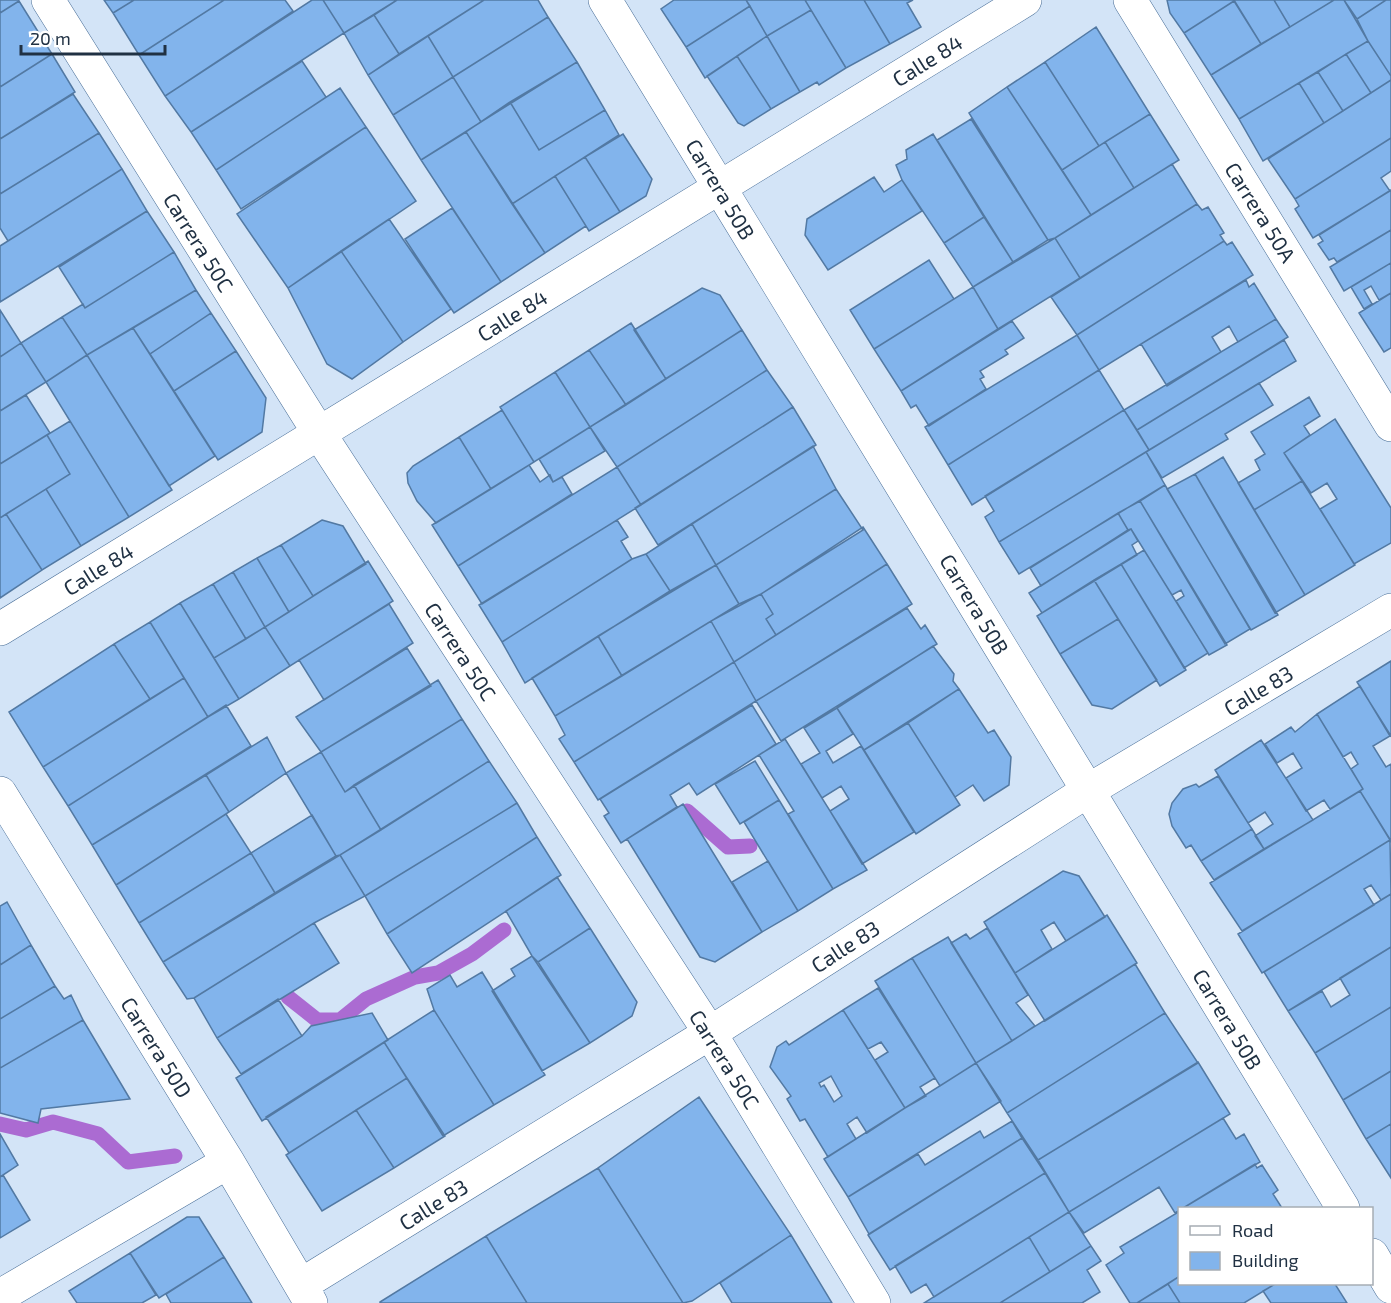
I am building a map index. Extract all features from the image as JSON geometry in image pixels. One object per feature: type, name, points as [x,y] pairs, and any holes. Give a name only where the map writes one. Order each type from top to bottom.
[{"type":"street","name":"Carrera 50C","points":[[48,0],[319,434],[710,1033],[874,1303]]},
{"type":"street","name":"Carrera 50B","points":[[605,0],[1342,1207]]},
{"type":"street","name":"Calle 84","points":[[0,629],[1025,0]]},
{"type":"street","name":"Carrera 50A","points":[[1130,0],[1391,425]]},
{"type":"street","name":"Calle 83","points":[[306,1294],[1089,790],[1391,610]]},
{"type":"street","name":"Carrera 50D","points":[[0,793],[228,1162],[306,1294]]},
{"type":"street","points":[[0,1296],[228,1162]]},
{"type":"street","points":[[1373,1258],[1391,1287]]},
{"type":"building","points":[[0,0],[18,0],[19,1],[0,13]]},
{"type":"building","points":[[104,0],[134,0],[113,13]]},
{"type":"building","points":[[134,0],[224,0],[139,55],[113,13]]},
{"type":"building","points":[[224,0],[285,0],[293,11],[165,96],[139,55]]},
{"type":"building","points":[[312,0],[323,0],[344,33],[191,132],[165,96]]},
{"type":"building","points":[[323,0],[397,0],[344,33]]},
{"type":"building","points":[[397,0],[484,0],[399,54],[374,15]]},
{"type":"building","points":[[484,0],[538,0],[548,17],[453,77],[428,36]]},
{"type":"building","points":[[674,0],[746,0],[750,6],[686,47],[661,9]]},
{"type":"building","points":[[746,0],[805,0],[811,10],[767,36]]},
{"type":"building","points":[[805,0],[864,0],[890,44],[846,68]]},
{"type":"building","points":[[864,0],[913,0],[907,3],[921,27],[890,44]]},
{"type":"building","points":[[1167,0],[1234,1],[1184,33],[1170,13]]},
{"type":"building","points":[[1234,0],[1274,0],[1290,27],[1261,44]]},
{"type":"building","points":[[1274,0],[1334,0],[1290,27]]},
{"type":"building","points":[[1334,0],[1344,0],[1368,41],[1239,119],[1211,75]]},
{"type":"building","points":[[1344,0],[1386,0],[1357,19]]},
{"type":"building","points":[[1386,0],[1391,0],[1391,76],[1368,41],[1357,19]]},
{"type":"building","points":[[19,1],[52,54],[0,87],[0,13]]},
{"type":"building","points":[[1234,1],[1261,44],[1211,75],[1184,33]]},
{"type":"building","points":[[750,6],[767,36],[705,78],[686,47]]},
{"type":"building","points":[[811,10],[846,68],[819,85],[817,82],[800,92],[767,36]]},
{"type":"building","points":[[374,15],[399,54],[368,75],[344,33]]},
{"type":"building","points":[[548,17],[577,62],[481,122],[453,77]]},
{"type":"building","points":[[1096,27],[1150,114],[1099,146],[1045,62]]},
{"type":"building","points":[[428,36],[453,77],[393,115],[368,75]]},
{"type":"building","points":[[767,36],[800,92],[771,109],[737,56]]},
{"type":"building","points":[[1368,41],[1391,76],[1391,80],[1371,93],[1346,54]]},
{"type":"building","points":[[52,54],[75,92],[0,139],[0,87]]},
{"type":"building","points":[[1346,54],[1371,93],[1343,111],[1318,72]]},
{"type":"building","points":[[737,56],[771,109],[744,126],[738,123],[707,76]]},
{"type":"building","points":[[302,61],[326,97],[216,170],[191,132]]},
{"type":"building","points":[[577,62],[605,110],[539,150],[510,102]]},
{"type":"building","points":[[1045,62],[1099,146],[1062,170],[1007,87]]},
{"type":"building","points":[[1318,72],[1343,111],[1324,123],[1299,83]]},
{"type":"building","points":[[453,77],[481,122],[421,160],[393,115]]},
{"type":"building","points":[[1391,80],[1391,138],[1295,199],[1268,159]]},
{"type":"building","points":[[1299,83],[1324,123],[1263,161],[1239,119]]},
{"type":"building","points":[[1007,87],[1091,215],[1055,238],[1048,240],[969,113]]},
{"type":"building","points":[[340,88],[366,127],[241,209],[216,170]]},
{"type":"building","points":[[73,94],[99,133],[0,194],[0,139]]},
{"type":"building","points":[[510,102],[539,150],[605,110],[619,135],[512,204],[466,132]]},
{"type":"building","points":[[1150,114],[1179,160],[1134,188],[1105,142]]},
{"type":"building","points":[[971,119],[1048,240],[1013,262],[937,140]]},
{"type":"building","points":[[366,127],[416,201],[288,288],[237,214]]},
{"type":"building","points":[[466,132],[545,253],[501,282],[421,160]]},
{"type":"building","points":[[99,133],[122,169],[8,241],[0,228],[0,194]]},
{"type":"building","points":[[623,134],[652,179],[646,196],[620,212],[585,157]]},
{"type":"building","points":[[933,134],[984,217],[944,243],[902,180],[896,165],[907,159],[906,150]]},
{"type":"building","points":[[1391,138],[1391,171],[1381,178],[1390,191],[1313,238],[1295,209],[1299,206],[1295,199]]},
{"type":"building","points":[[1105,142],[1134,188],[1091,215],[1062,170]]},
{"type":"building","points":[[585,157],[620,212],[589,231],[555,176]]},
{"type":"building","points":[[1172,164],[1197,204],[1080,278],[1055,238]]},
{"type":"building","points":[[122,169],[147,211],[0,302],[0,246]]},
{"type":"building","points":[[555,176],[586,226],[545,253],[512,204]]},
{"type":"building","points":[[874,177],[884,192],[902,180],[922,211],[828,270],[805,235],[807,219]]},
{"type":"building","points":[[1391,190],[1391,230],[1337,262],[1334,258],[1329,260],[1318,244],[1323,241],[1319,235]]},
{"type":"building","points":[[1197,204],[1202,210],[1208,207],[1224,233],[1220,235],[1224,241],[1077,335],[1051,297]]},
{"type":"building","points":[[452,208],[501,282],[454,313],[405,239]]},
{"type":"building","points":[[147,211],[174,252],[85,308],[59,267]]},
{"type":"building","points":[[984,217],[1013,262],[973,287],[944,243]]},
{"type":"building","points":[[389,219],[451,309],[403,342],[341,251]]},
{"type":"building","points":[[1391,230],[1391,263],[1344,291],[1330,267]]},
{"type":"building","points":[[1055,238],[1080,278],[998,329],[973,287]]},
{"type":"building","points":[[1224,241],[1227,245],[1232,242],[1253,275],[1099,370],[1077,335]]},
{"type":"building","points":[[341,251],[403,342],[352,379],[327,364],[288,288]]},
{"type":"building","points":[[174,252],[196,290],[87,355],[62,317],[83,304],[85,308]]},
{"type":"building","points":[[929,260],[954,299],[874,349],[850,310]]},
{"type":"building","points":[[1391,263],[1391,293],[1379,300],[1371,286],[1364,290],[1372,304],[1364,309],[1351,287]]},
{"type":"building","points":[[1246,280],[1249,287],[1254,283],[1276,319],[1238,342],[1229,326],[1212,337],[1221,352],[1167,386],[1141,344]]},
{"type":"building","points":[[973,287],[998,329],[901,391],[874,349]]},
{"type":"building","points":[[702,288],[720,295],[742,330],[666,379],[634,330]]},
{"type":"building","points":[[196,290],[211,313],[150,354],[133,328]]},
{"type":"building","points":[[1391,293],[1391,348],[1384,352],[1359,313]]},
{"type":"building","points":[[0,310],[21,343],[0,357]]},
{"type":"building","points":[[211,313],[236,351],[174,391],[150,354]]},
{"type":"building","points":[[62,317],[87,355],[46,382],[21,343]]},
{"type":"building","points":[[1276,319],[1288,337],[1137,430],[1124,410]]},
{"type":"building","points":[[1012,321],[1024,338],[1005,350],[1008,354],[980,371],[984,377],[980,379],[986,389],[929,426],[916,405],[911,408],[901,391]]},
{"type":"building","points":[[631,323],[666,379],[626,405],[589,350]]},
{"type":"building","points":[[133,328],[215,456],[169,486],[87,355]]},
{"type":"building","points":[[742,330],[767,370],[617,467],[590,427]]},
{"type":"building","points":[[1077,335],[1099,370],[948,465],[925,427]]},
{"type":"building","points":[[1284,340],[1296,361],[1149,450],[1137,430]]},
{"type":"building","points":[[21,343],[46,382],[0,411],[0,357]]},
{"type":"building","points":[[589,350],[626,405],[590,427],[555,372]]},
{"type":"building","points":[[236,351],[266,398],[262,432],[218,460],[174,391]]},
{"type":"building","points":[[87,355],[172,490],[129,517],[46,382]]},
{"type":"building","points":[[767,370],[793,407],[641,505],[617,467]]},
{"type":"building","points":[[1099,370],[1124,410],[972,505],[948,465]]},
{"type":"building","points":[[555,372],[590,427],[534,462],[500,407]]},
{"type":"building","points":[[1259,383],[1273,405],[1225,434],[1228,439],[1162,478],[1146,452]]},
{"type":"building","points":[[26,395],[50,433],[0,464],[0,411]]},
{"type":"building","points":[[1309,397],[1320,416],[1304,426],[1310,435],[1284,453],[1302,481],[1254,510],[1238,483],[1260,470],[1255,460],[1265,454],[1251,432]]},
{"type":"building","points":[[793,407],[816,445],[658,545],[635,508]]},
{"type":"building","points":[[502,410],[534,462],[491,489],[459,437]]},
{"type":"building","points":[[1124,410],[1149,450],[999,542],[985,517],[994,511],[985,496]]},
{"type":"building","points":[[1335,419],[1391,508],[1391,543],[1354,564],[1320,509],[1337,499],[1327,483],[1311,493],[1284,453]]},
{"type":"building","points":[[70,421],[129,517],[81,546],[46,489],[70,474],[47,435]]},
{"type":"building","points":[[590,427],[605,451],[553,482],[539,459]]},
{"type":"building","points":[[47,435],[70,474],[0,518],[0,464]]},
{"type":"building","points":[[459,437],[491,489],[436,523],[417,501],[408,483],[407,473],[413,466]]},
{"type":"building","points":[[813,446],[836,489],[716,565],[692,524]]},
{"type":"building","points":[[1146,452],[1165,485],[1019,574],[999,542]]},
{"type":"building","points":[[1223,457],[1305,595],[1275,613],[1195,474]]},
{"type":"building","points":[[529,465],[540,482],[550,475],[553,482],[562,477],[572,494],[458,566],[432,525]]},
{"type":"building","points":[[617,467],[641,505],[482,604],[458,566]]},
{"type":"building","points":[[1195,474],[1278,615],[1251,630],[1167,489]]},
{"type":"building","points":[[1302,481],[1355,565],[1305,595],[1254,510]]},
{"type":"building","points":[[1165,485],[1250,629],[1225,644],[1140,501]]},
{"type":"building","points":[[46,489],[81,546],[42,570],[6,514]]},
{"type":"building","points":[[836,489],[863,530],[761,594],[739,604],[716,565]]},
{"type":"building","points":[[1140,501],[1227,645],[1209,655],[1176,601],[1184,596],[1181,590],[1172,595],[1131,529],[1128,530],[1118,513]]},
{"type":"building","points":[[1118,513],[1128,530],[1041,586],[1030,568]]},
{"type":"building","points":[[6,514],[42,570],[0,598],[0,518]]},
{"type":"building","points":[[322,520],[343,526],[366,564],[313,596],[281,545]]},
{"type":"building","points":[[617,520],[628,537],[621,541],[632,559],[502,642],[479,605]]},
{"type":"building","points":[[692,524],[716,565],[670,591],[646,554]]},
{"type":"building","points":[[863,527],[887,564],[776,635],[766,619],[773,614],[761,594]]},
{"type":"building","points":[[1131,529],[1138,541],[1132,545],[1137,555],[1042,613],[1029,593]]},
{"type":"building","points":[[281,545],[313,596],[289,612],[257,558]]},
{"type":"building","points":[[1144,550],[1208,653],[1184,668],[1121,564]]},
{"type":"building","points":[[646,554],[670,591],[525,683],[502,642],[632,559]]},
{"type":"building","points":[[257,558],[289,612],[265,627],[233,572]]},
{"type":"building","points":[[368,561],[393,601],[290,666],[265,627]]},
{"type":"building","points":[[887,564],[912,604],[756,701],[734,662]]},
{"type":"building","points":[[1121,564],[1186,670],[1160,686],[1094,580]]},
{"type":"building","points":[[716,565],[739,604],[622,676],[598,636]]},
{"type":"building","points":[[233,572],[265,627],[246,639],[213,584]]},
{"type":"building","points":[[1094,580],[1118,619],[1060,654],[1037,616]]},
{"type":"building","points":[[213,584],[246,639],[214,658],[180,603]]},
{"type":"building","points":[[761,594],[773,614],[766,619],[776,635],[734,662],[711,621]]},
{"type":"building","points":[[180,603],[239,699],[208,717],[150,622]]},
{"type":"building","points":[[389,604],[413,643],[324,700],[299,660]]},
{"type":"building","points":[[907,608],[921,629],[925,625],[937,644],[781,741],[756,701]]},
{"type":"building","points":[[1118,619],[1157,680],[1112,709],[1092,705],[1060,654]]},
{"type":"building","points":[[711,621],[734,662],[574,762],[559,739],[565,735],[555,716]]},
{"type":"building","points":[[150,622],[184,678],[150,699],[114,644]]},
{"type":"building","points":[[265,627],[290,666],[239,699],[214,658]]},
{"type":"building","points":[[598,636],[622,676],[555,716],[532,678]]},
{"type":"building","points":[[114,644],[150,699],[43,767],[9,712]]},
{"type":"building","points":[[933,646],[954,674],[953,681],[959,689],[864,750],[837,708]]},
{"type":"building","points":[[407,648],[431,686],[321,752],[296,717]]},
{"type":"building","points":[[1391,661],[1391,736],[1357,682]]},
{"type":"building","points":[[734,662],[756,701],[598,800],[574,762]]},
{"type":"building","points":[[184,678],[208,717],[68,806],[43,767]]},
{"type":"building","points":[[438,680],[462,719],[345,792],[321,752]]},
{"type":"building","points":[[1360,686],[1390,736],[1373,746],[1386,767],[1391,764],[1391,841],[1360,791],[1363,789],[1351,769],[1358,764],[1351,752],[1343,757],[1317,714]]},
{"type":"building","points":[[959,689],[988,733],[994,730],[1011,757],[1009,785],[984,801],[973,785],[955,797],[908,723]]},
{"type":"building","points":[[226,705],[251,746],[92,845],[68,806]]},
{"type":"building","points":[[752,705],[776,744],[697,795],[689,783],[670,795],[677,807],[621,843],[604,816],[609,813],[600,799]]},
{"type":"building","points":[[837,708],[853,734],[826,751],[833,763],[861,746],[914,832],[862,864],[830,811],[849,799],[841,786],[822,798],[801,764],[820,753],[804,728]]},
{"type":"building","points":[[1317,714],[1363,789],[1330,809],[1324,800],[1306,811],[1286,778],[1302,768],[1293,753],[1277,763],[1265,744],[1291,727],[1295,732]]},
{"type":"building","points":[[462,719],[489,761],[381,830],[354,785]]},
{"type":"building","points":[[908,723],[960,805],[916,834],[864,750]]},
{"type":"building","points":[[267,737],[286,773],[229,812],[206,775]]},
{"type":"building","points":[[785,739],[867,870],[833,889],[788,814],[794,811],[759,755]]},
{"type":"building","points":[[1261,740],[1313,820],[1264,849],[1255,836],[1273,824],[1265,812],[1248,823],[1215,770]]},
{"type":"building","points":[[321,752],[345,792],[354,785],[381,830],[336,856],[286,773]]},
{"type":"building","points":[[489,761],[517,803],[365,896],[340,855]]},
{"type":"building","points":[[755,761],[779,800],[740,824],[715,784]]},
{"type":"building","points":[[206,775],[229,812],[116,885],[92,845]]},
{"type":"building","points":[[1218,776],[1252,829],[1201,861],[1191,845],[1186,848],[1172,826],[1169,814],[1172,803],[1183,789],[1196,784],[1199,787]]},
{"type":"building","points":[[1360,791],[1390,840],[1242,931],[1210,883]]},
{"type":"building","points":[[779,800],[833,889],[798,911],[744,822]]},
{"type":"building","points":[[517,803],[537,837],[387,934],[365,896]]},
{"type":"building","points":[[683,804],[762,932],[715,962],[700,957],[627,839]]},
{"type":"building","points":[[226,814],[251,853],[139,923],[116,885]]},
{"type":"building","points":[[312,815],[336,856],[275,893],[251,853]]},
{"type":"building","points":[[1252,829],[1264,849],[1214,880],[1201,861]]},
{"type":"building","points":[[537,837],[561,875],[412,973],[387,934]]},
{"type":"building","points":[[1390,840],[1391,894],[1381,900],[1371,885],[1364,889],[1374,905],[1262,973],[1238,934]]},
{"type":"building","points":[[251,853],[275,893],[163,962],[139,923]]},
{"type":"building","points":[[340,855],[365,896],[314,923],[194,998],[187,999],[163,962]]},
{"type":"building","points":[[768,861],[798,911],[762,932],[732,882]]},
{"type":"building","points":[[1063,871],[1079,876],[1105,917],[1066,941],[1054,922],[1041,930],[1052,949],[1015,973],[984,922]]},
{"type":"building","points":[[557,877],[590,928],[538,962],[532,956],[506,911]]},
{"type":"building","points":[[1391,894],[1391,947],[1288,1011],[1264,972]]},
{"type":"building","points":[[7,902],[31,945],[0,965],[0,906]]},
{"type":"building","points":[[1107,915],[1137,963],[1045,1021],[1015,973]]},
{"type":"building","points":[[314,923],[339,963],[217,1038],[194,998]]},
{"type":"building","points":[[590,928],[637,1002],[632,1016],[590,1043],[538,962]]},
{"type":"building","points":[[987,928],[1028,995],[1016,1003],[1035,1026],[1012,1041],[951,943],[966,934],[970,939]]},
{"type":"building","points":[[948,937],[1012,1041],[976,1063],[912,958]]},
{"type":"building","points":[[31,945],[55,986],[0,1019],[0,965]]},
{"type":"building","points":[[1391,947],[1391,1007],[1315,1053],[1288,1011],[1322,991],[1331,1007],[1350,995],[1340,978]]},
{"type":"building","points":[[532,956],[590,1043],[542,1071],[492,991],[515,976],[511,969]]},
{"type":"building","points":[[912,958],[976,1063],[940,1086],[875,981]]},
{"type":"building","points":[[1135,964],[1165,1013],[1007,1113],[976,1063]]},
{"type":"building","points":[[482,972],[545,1075],[494,1105],[434,1010],[427,989],[450,975],[457,987]]},
{"type":"building","points":[[55,986],[64,999],[71,995],[83,1020],[0,1068],[0,1019]]},
{"type":"building","points":[[878,988],[935,1078],[920,1087],[926,1096],[905,1108],[875,1060],[888,1052],[881,1042],[868,1049],[843,1010]]},
{"type":"building","points":[[278,999],[302,1036],[241,1074],[217,1038]]},
{"type":"building","points":[[1391,1007],[1391,1071],[1343,1100],[1315,1053]]},
{"type":"building","points":[[434,1010],[494,1105],[443,1136],[384,1042]]},
{"type":"building","points":[[843,1010],[905,1108],[867,1133],[857,1117],[847,1124],[856,1139],[828,1157],[805,1119],[800,1121],[787,1099],[791,1096],[770,1067],[777,1047],[786,1041],[789,1045]],"holes":[[[831,1076],[842,1096],[834,1102],[824,1085],[821,1087],[819,1083]]]},
{"type":"building","points":[[372,1013],[388,1040],[262,1121],[236,1078],[302,1036],[311,1026]]},
{"type":"building","points":[[1165,1013],[1198,1063],[1038,1160],[1007,1113]]},
{"type":"building","points":[[83,1020],[130,1099],[41,1109],[38,1123],[0,1113],[0,1068]]},
{"type":"building","points":[[384,1042],[407,1078],[289,1153],[266,1117]]},
{"type":"building","points":[[1198,1062],[1230,1114],[1069,1212],[1038,1160]]},
{"type":"building","points":[[976,1063],[1001,1101],[848,1197],[824,1159]]},
{"type":"building","points":[[1391,1071],[1391,1124],[1366,1139],[1343,1100]]},
{"type":"building","points":[[407,1078],[445,1136],[394,1168],[356,1110]]},
{"type":"building","points":[[699,1097],[791,1235],[692,1301],[683,1303],[598,1168]]},
{"type":"building","points":[[356,1110],[394,1168],[322,1211],[286,1155]]},
{"type":"building","points":[[1223,1118],[1236,1139],[1244,1134],[1260,1162],[1185,1207],[1178,1207],[1178,1211],[1175,1213],[1159,1187],[1084,1233],[1069,1212]]},
{"type":"building","points":[[1012,1121],[1022,1138],[869,1234],[848,1197],[918,1154],[925,1165],[980,1131],[984,1138]]},
{"type":"building","points":[[1391,1124],[1391,1178],[1366,1139]]},
{"type":"building","points":[[0,1134],[18,1165],[0,1177]]},
{"type":"building","points":[[1022,1138],[1045,1173],[890,1270],[868,1235]]},
{"type":"building","points":[[1255,1164],[1257,1168],[1262,1165],[1278,1190],[1273,1194],[1281,1207],[1185,1207]]},
{"type":"building","points":[[598,1168],[683,1303],[527,1303],[486,1236]]},
{"type":"building","points":[[1045,1173],[1069,1212],[934,1297],[926,1284],[911,1293],[895,1266]]},
{"type":"building","points":[[3,1175],[30,1220],[0,1238],[0,1177]]},
{"type":"building","points":[[1069,1212],[1091,1246],[1050,1272],[1029,1237]]},
{"type":"building","points":[[1178,1212],[1178,1277],[1137,1303],[1130,1303],[1106,1265],[1124,1253],[1120,1247]]},
{"type":"building","points":[[187,1217],[199,1217],[224,1257],[159,1298],[130,1253]]},
{"type":"building","points":[[791,1235],[832,1303],[732,1303],[720,1283]]},
{"type":"building","points":[[486,1236],[527,1303],[380,1303],[380,1302]]},
{"type":"building","points":[[1029,1237],[1050,1272],[1000,1303],[924,1303]]},
{"type":"building","points":[[1091,1246],[1101,1261],[1087,1270],[1100,1292],[1082,1303],[1000,1303]]},
{"type":"building","points":[[130,1253],[156,1295],[142,1303],[77,1303],[69,1291]]},
{"type":"building","points":[[224,1257],[252,1303],[171,1303],[166,1294]]},
{"type":"building","points":[[1178,1277],[1178,1285],[1273,1285],[1244,1303],[1180,1303],[1168,1284]]},
{"type":"building","points":[[1168,1284],[1180,1303],[1137,1303]]},
{"type":"building","points":[[1273,1285],[1336,1285],[1347,1303],[1271,1303],[1263,1291]]},
{"type":"waterway","points":[[687,811],[728,847],[750,846]]},
{"type":"waterway","points":[[288,997],[317,1020],[340,1020],[366,999],[415,977],[438,973],[472,954],[504,930]]},
{"type":"waterway","points":[[0,1124],[26,1130],[53,1122],[98,1134],[128,1162],[175,1156]]}]
